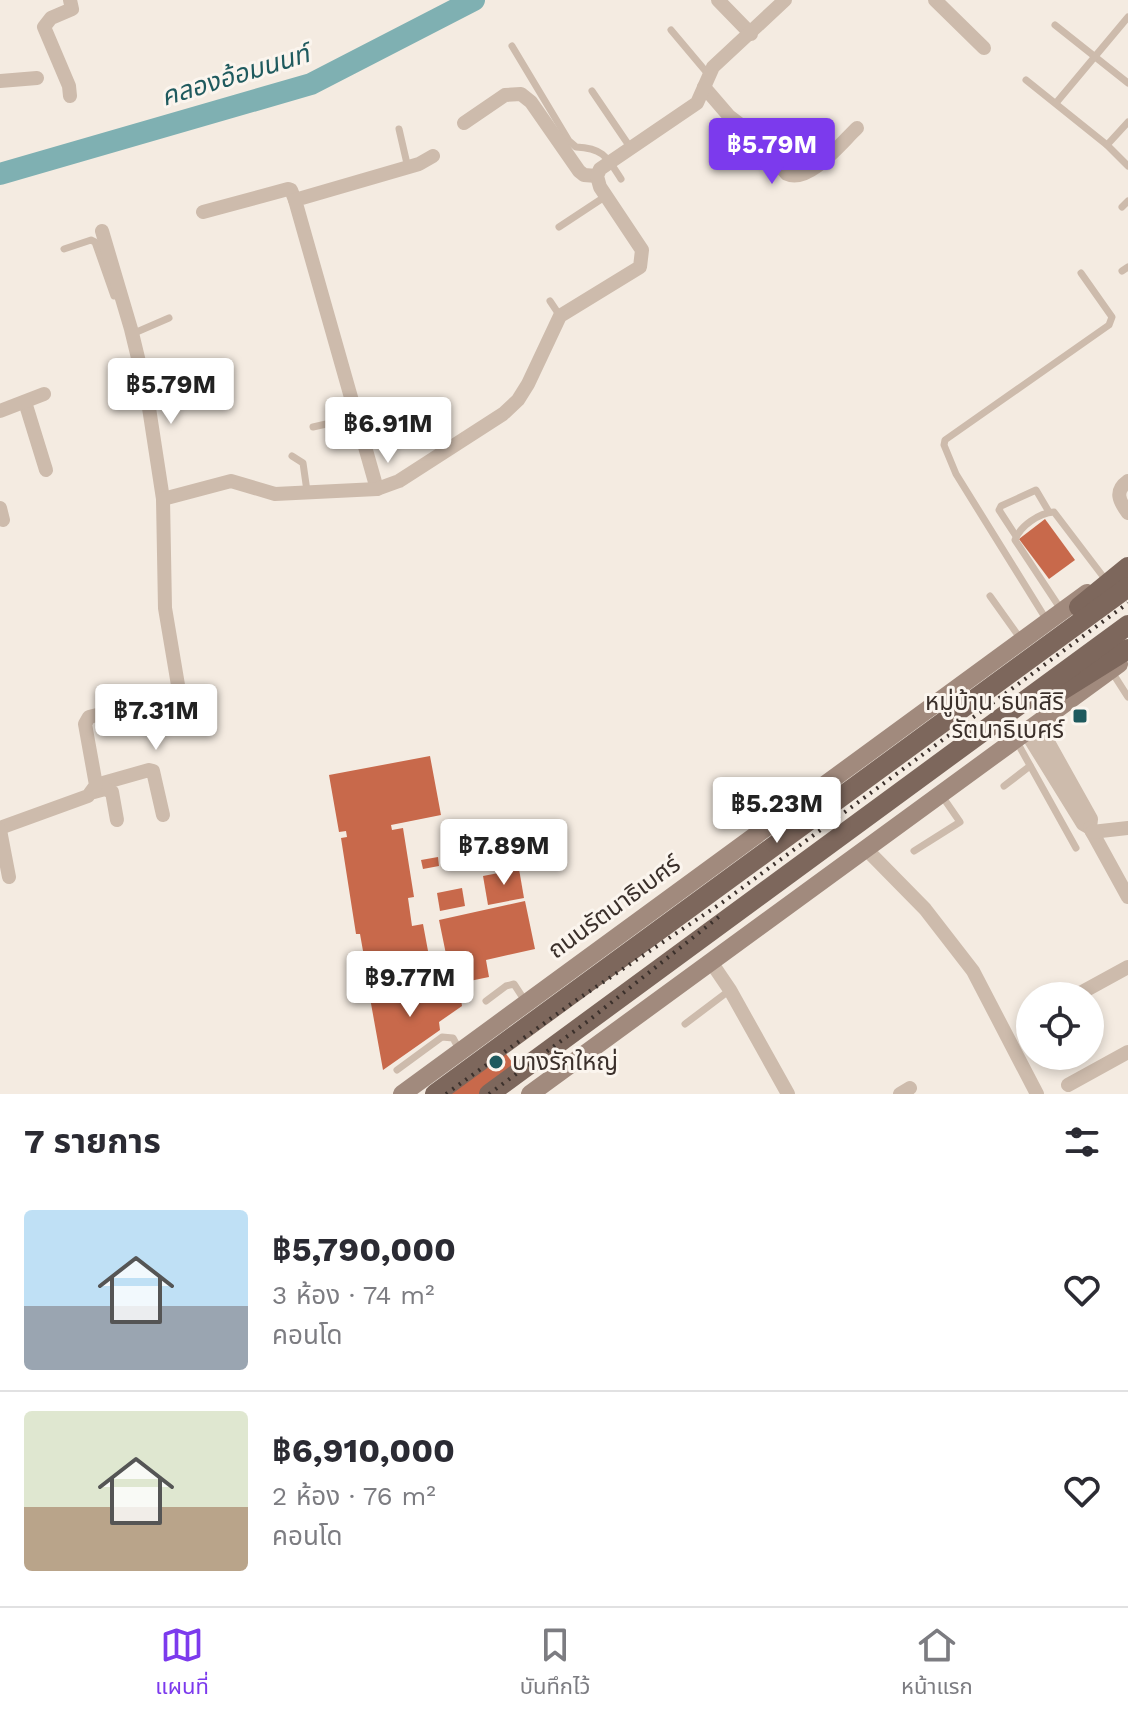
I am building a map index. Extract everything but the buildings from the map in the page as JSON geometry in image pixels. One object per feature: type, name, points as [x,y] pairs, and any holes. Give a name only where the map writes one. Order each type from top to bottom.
[{"type":"main road","name":"ถนนรัตนาธิเบศร์","points":[[435,1094],[526,1003],[1128,565]]},
{"type":"main road","points":[[903,751],[1128,565]]},
{"type":"main road","name":"ถนนรัตนาธิเบศร์","points":[[402,1094],[468,1058],[903,751],[1128,587]]},
{"type":"main road","points":[[491,1093],[1128,625]]},
{"type":"main road","points":[[921,778],[1128,649]]},
{"type":"main road","points":[[530,1094],[1128,658]]},
{"type":"main road","points":[[428,1094],[468,1058]]},
{"type":"street","points":[[70,0],[72,9],[51,18],[44,27],[69,86],[70,96]]},
{"type":"street","points":[[718,0],[751,34]]},
{"type":"street","points":[[163,499],[231,481],[275,494],[377,489],[399,481],[503,414],[518,400],[560,316],[640,267],[642,250],[600,187],[597,176],[600,169],[687,113],[697,103],[706,81],[785,0]]},
{"type":"street","points":[[935,0],[984,48]]},
{"type":"street","points":[[0,81],[37,78]]},
{"type":"street","points":[[706,81],[729,116],[750,132],[793,177],[808,174],[857,128]]},
{"type":"street","points":[[464,123],[505,95],[521,94],[531,102],[579,171],[584,175],[597,176]]},
{"type":"street","points":[[295,200],[408,168],[433,156]]},
{"type":"street","points":[[203,212],[291,190],[377,489]]},
{"type":"street","points":[[93,789],[85,724],[89,717],[177,695],[179,691],[165,608],[163,499],[147,395],[132,331],[102,231]]},
{"type":"street","points":[[0,411],[44,394]]},
{"type":"street","points":[[25,402],[46,470]]},
{"type":"street","points":[[1128,481],[1118,493],[1128,513]]},
{"type":"street","points":[[1026,732],[1091,819],[1091,830],[1128,897]]},
{"type":"street","points":[[9,877],[0,829],[93,789],[153,771],[163,815]]},
{"type":"street","points":[[93,789],[109,789],[112,792],[117,820]]},
{"type":"street","points":[[1091,830],[1128,828]]},
{"type":"street","points":[[867,850],[925,909],[973,971],[1037,1094]]},
{"type":"street","points":[[711,962],[788,1094]]},
{"type":"street","points":[[1101,982],[1128,967]]},
{"type":"street","points":[[1068,1085],[1128,1052]]},
{"type":"lane","points":[[1056,103],[1128,17]]},
{"type":"lane","points":[[1055,25],[1128,83]]},
{"type":"lane","points":[[671,30],[706,81]]},
{"type":"lane","points":[[512,46],[569,141],[576,147],[593,148],[609,161],[621,179]]},
{"type":"lane","points":[[1026,80],[1107,145],[1128,166]]},
{"type":"lane","points":[[592,91],[630,147]]},
{"type":"lane","points":[[1107,145],[1128,122]]},
{"type":"lane","points":[[399,129],[408,168]]},
{"type":"lane","points":[[559,227],[606,196]]},
{"type":"lane","points":[[64,249],[91,240],[95,242],[120,311],[132,331],[169,318]]},
{"type":"lane","points":[[1054,616],[956,474],[944,445],[945,440],[1109,325],[1112,317],[1081,273]]},
{"type":"lane","points":[[550,301],[560,316]]},
{"type":"lane","points":[[313,427],[357,417]]},
{"type":"lane","points":[[292,456],[303,463],[307,491]]},
{"type":"lane","points":[[1016,536],[999,510],[1001,506],[1036,490],[1049,512]]},
{"type":"lane","points":[[1054,616],[1015,540],[1018,531],[1054,512],[1105,579]]},
{"type":"lane","points":[[990,596],[1022,640]]},
{"type":"lane","points":[[1111,670],[1128,697]]},
{"type":"lane","points":[[1026,732],[1030,766],[1076,848]]},
{"type":"lane","points":[[1004,786],[1030,766]]},
{"type":"lane","points":[[914,851],[960,822],[941,794]]},
{"type":"lane","points":[[486,1001],[506,986],[514,984],[526,1003]]},
{"type":"lane","points":[[685,1024],[730,990]]},
{"type":"lane","points":[[397,1070],[442,1037],[453,1038],[468,1058]]},
{"type":"waterway","name":"คลองอ้อมนนท์","points":[[0,174],[311,84],[474,0]]},
{"type":"railway","points":[[446,1094],[575,1001],[723,902],[1128,603]]},
{"type":"railway","points":[[489,1094],[588,1021],[720,916]]},
{"type":"place","name":"หมู่บ้าน ธนาสิริ รัตนาธิเบศร์","points":[[1080,716]]},
{"type":"place","name":"บางรักใหญ่","points":[[496,1062]]}]
